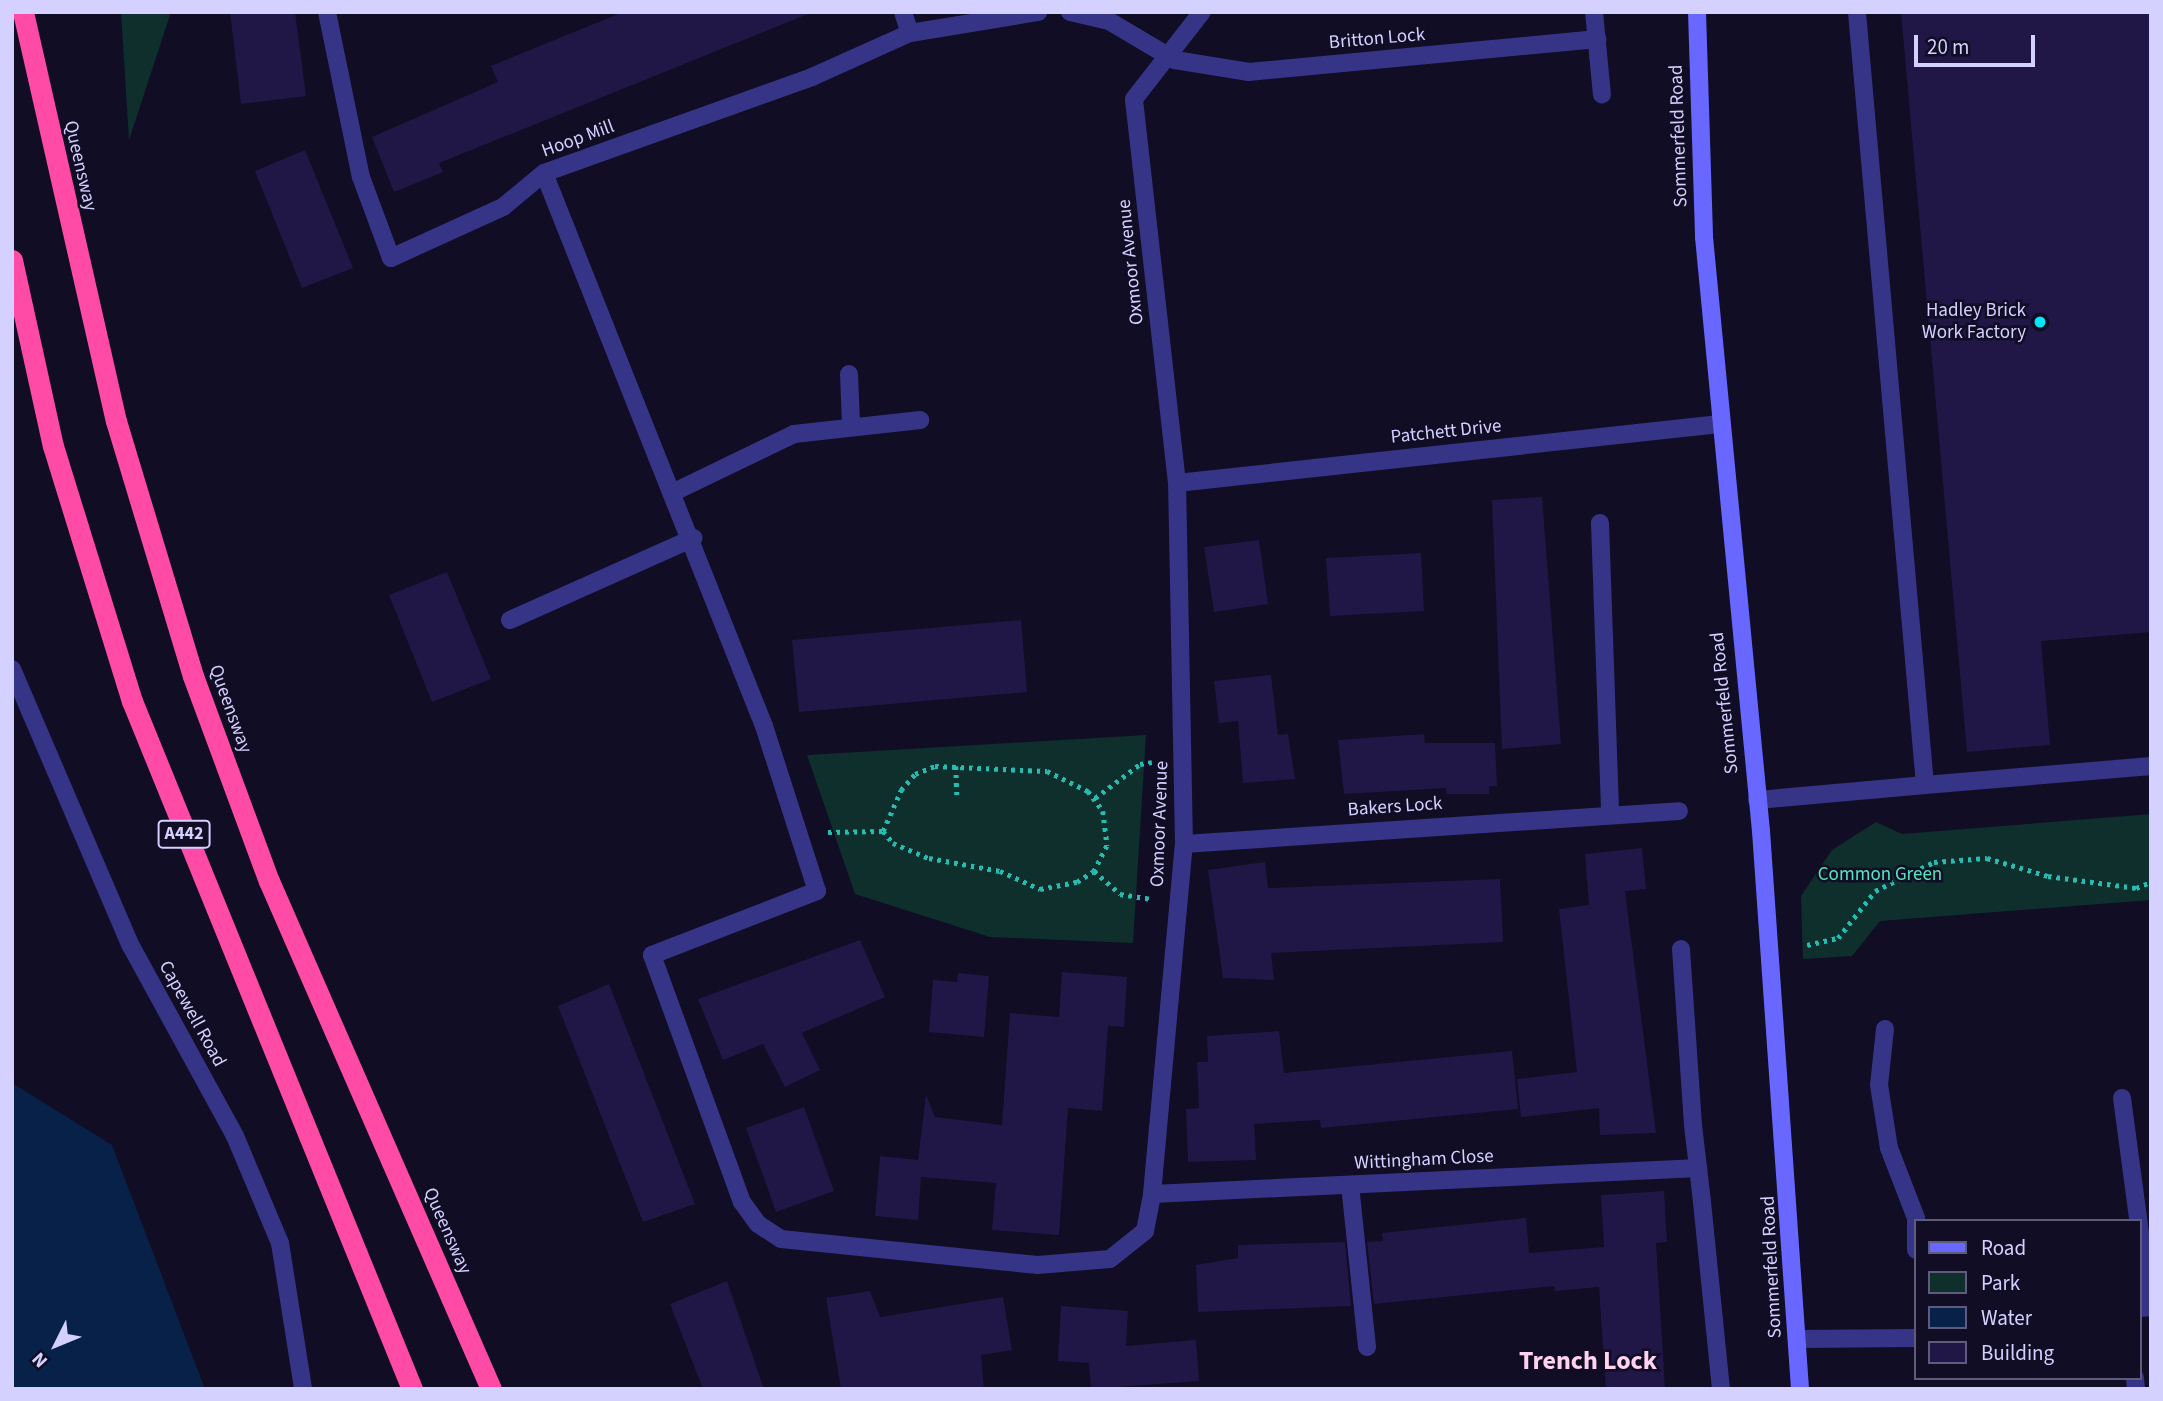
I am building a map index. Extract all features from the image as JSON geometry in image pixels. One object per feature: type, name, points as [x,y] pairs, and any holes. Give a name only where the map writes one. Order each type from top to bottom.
[{"type":"highway","name":"Queensway","points":[[23,12],[116,421],[193,676],[269,881],[491,1389]]},
{"type":"highway","points":[[30,12],[32,52]]},
{"type":"highway","name":"A442","points":[[12,260],[53,446],[132,701],[412,1389]]},
{"type":"street","name":"Hoop Mill","points":[[327,12],[361,177],[391,258],[503,207],[544,173],[812,77],[910,33],[1038,12]]},
{"type":"street","points":[[903,12],[910,33]]},
{"type":"street","points":[[1070,12],[1109,21],[1164,55]]},
{"type":"street","name":"Oxmoor Avenue","points":[[796,832],[817,891],[652,955],[742,1202],[758,1224],[781,1239],[1038,1265],[1110,1259],[1145,1231],[1152,1194],[1184,844],[1184,758],[1177,483],[1134,99],[1164,55],[1202,12]]},
{"type":"street","points":[[1594,12],[1602,95]]},
{"type":"street","name":"Sommerfeld Road","points":[[1698,12],[1704,237],[1757,800],[1800,1389]]},
{"type":"street","points":[[1857,12],[1925,786]]},
{"type":"street","name":"Britton Lock","points":[[1164,55],[1249,72],[1597,39]]},
{"type":"street","points":[[544,173],[693,538],[764,726],[796,832]]},
{"type":"street","points":[[849,374],[851,424]]},
{"type":"street","points":[[674,492],[794,434],[851,424],[920,420]]},
{"type":"street","name":"Patchett Drive","points":[[1177,483],[1720,424]]},
{"type":"street","points":[[1600,523],[1610,811]]},
{"type":"street","points":[[510,620],[693,538]]},
{"type":"street","name":"Capewell Road","points":[[12,669],[131,946],[235,1136],[280,1243],[303,1389]]},
{"type":"street","points":[[1757,800],[2151,766]]},
{"type":"street","name":"Bakers Lock","points":[[1184,844],[1610,811],[1679,811]]},
{"type":"street","points":[[1681,949],[1693,1125],[1721,1389]]},
{"type":"street","points":[[1885,1029],[1879,1085],[1889,1148],[1916,1219]]},
{"type":"street","points":[[2122,1098],[2138,1219]]},
{"type":"street","name":"Wittingham Close","points":[[1152,1194],[1698,1168]]},
{"type":"street","points":[[1350,1185],[1367,1347]]},
{"type":"street","points":[[2142,1247],[2150,1307]]},
{"type":"street","points":[[1797,1339],[1914,1338]]},
{"type":"path","points":[[1095,798],[1140,764],[1184,758]]},
{"type":"path","points":[[956,766],[1047,771],[1095,798],[1108,831],[1094,871],[1077,883],[1040,889],[1000,871],[929,858],[893,844],[883,831],[915,774],[956,766]]},
{"type":"path","points":[[956,766],[957,799]]},
{"type":"path","points":[[796,832],[883,831]]},
{"type":"path","points":[[1807,946],[1838,938],[1875,891],[1934,862],[1987,858],[2048,876],[2137,888],[2151,882]]},
{"type":"path","points":[[1094,871],[1120,894],[1178,903]]},
{"type":"green space","points":[[121,12],[171,12],[129,140]]},
{"type":"green space","points":[[1146,735],[1133,943],[990,937],[855,894],[807,755]]},
{"type":"green space","name":"Common Green","points":[[2151,814],[2151,900],[1880,921],[1852,956],[1803,959],[1801,896],[1832,850],[1876,822],[1902,834]]},
{"type":"water","points":[[12,1083],[112,1145],[205,1389],[12,1389]]},
{"type":"building","points":[[230,12],[295,12],[306,96],[241,104]]},
{"type":"building","points":[[623,12],[808,14],[439,163],[443,172],[394,192],[372,137],[498,82],[491,66]]},
{"type":"building","name":"Hadley Brick Work Factory","points":[[1901,12],[2151,12],[2151,632],[2041,641],[2050,745],[1967,752]]},
{"type":"building","points":[[305,150],[353,268],[302,288],[255,171]]},
{"type":"building","points":[[1542,497],[1561,744],[1502,749],[1492,500]]},
{"type":"building","points":[[1259,540],[1268,604],[1214,612],[1204,547]]},
{"type":"building","points":[[1421,553],[1424,611],[1330,616],[1326,558]]},
{"type":"building","points":[[447,572],[491,679],[432,702],[389,595]]},
{"type":"building","points":[[1021,620],[1027,692],[799,712],[792,640]]},
{"type":"building","points":[[1271,675],[1278,735],[1288,734],[1295,779],[1243,783],[1238,721],[1219,723],[1214,681]]},
{"type":"building","points":[[1424,734],[1425,743],[1495,743],[1497,786],[1489,786],[1489,794],[1446,794],[1446,788],[1344,794],[1338,740]]},
{"type":"building","points":[[1642,848],[1646,889],[1625,891],[1656,1133],[1600,1135],[1599,1108],[1521,1117],[1517,1079],[1577,1072],[1559,909],[1589,905],[1585,854]]},
{"type":"building","points":[[1265,862],[1268,888],[1500,879],[1503,942],[1271,953],[1274,980],[1223,978],[1208,870]]},
{"type":"building","points":[[860,940],[885,997],[802,1033],[820,1070],[785,1087],[763,1044],[723,1060],[698,999]]},
{"type":"building","points":[[1062,972],[1127,977],[1124,1027],[1108,1026],[1102,1111],[1068,1108],[1059,1235],[992,1230],[996,1183],[921,1177],[918,1220],[875,1216],[880,1156],[918,1160],[926,1095],[935,1117],[1002,1125],[1010,1013],[1059,1017]]},
{"type":"building","points":[[958,973],[989,976],[984,1037],[929,1032],[933,980],[957,982]]},
{"type":"building","points":[[609,984],[695,1204],[643,1222],[558,1006]]},
{"type":"building","points":[[1279,1031],[1284,1073],[1512,1051],[1518,1109],[1321,1128],[1320,1120],[1254,1124],[1256,1160],[1188,1162],[1186,1109],[1199,1108],[1197,1062],[1208,1062],[1207,1036]]},
{"type":"building","points":[[804,1107],[834,1191],[776,1212],[746,1128]]},
{"type":"building","points":[[1664,1191],[1667,1242],[1656,1243],[1665,1389],[1606,1389],[1599,1287],[1555,1291],[1554,1286],[1374,1304],[1367,1242],[1383,1241],[1382,1233],[1526,1218],[1529,1253],[1604,1247],[1601,1195]]},
{"type":"building","points":[[1345,1242],[1351,1306],[1198,1312],[1196,1265],[1238,1258],[1238,1245]]},
{"type":"building","points":[[727,1281],[764,1389],[703,1389],[670,1304]]},
{"type":"building","points":[[870,1291],[880,1317],[1003,1297],[1012,1350],[981,1355],[984,1389],[841,1389],[826,1298]]},
{"type":"building","points":[[1061,1306],[1128,1311],[1126,1346],[1196,1340],[1199,1381],[1091,1389],[1089,1363],[1058,1361]]},
{"type":"place","name":"Hadley Brick Work Factory","points":[[2040,322]]},
{"type":"district","name":"Trench Lock","points":[[1588,1361]]}]
